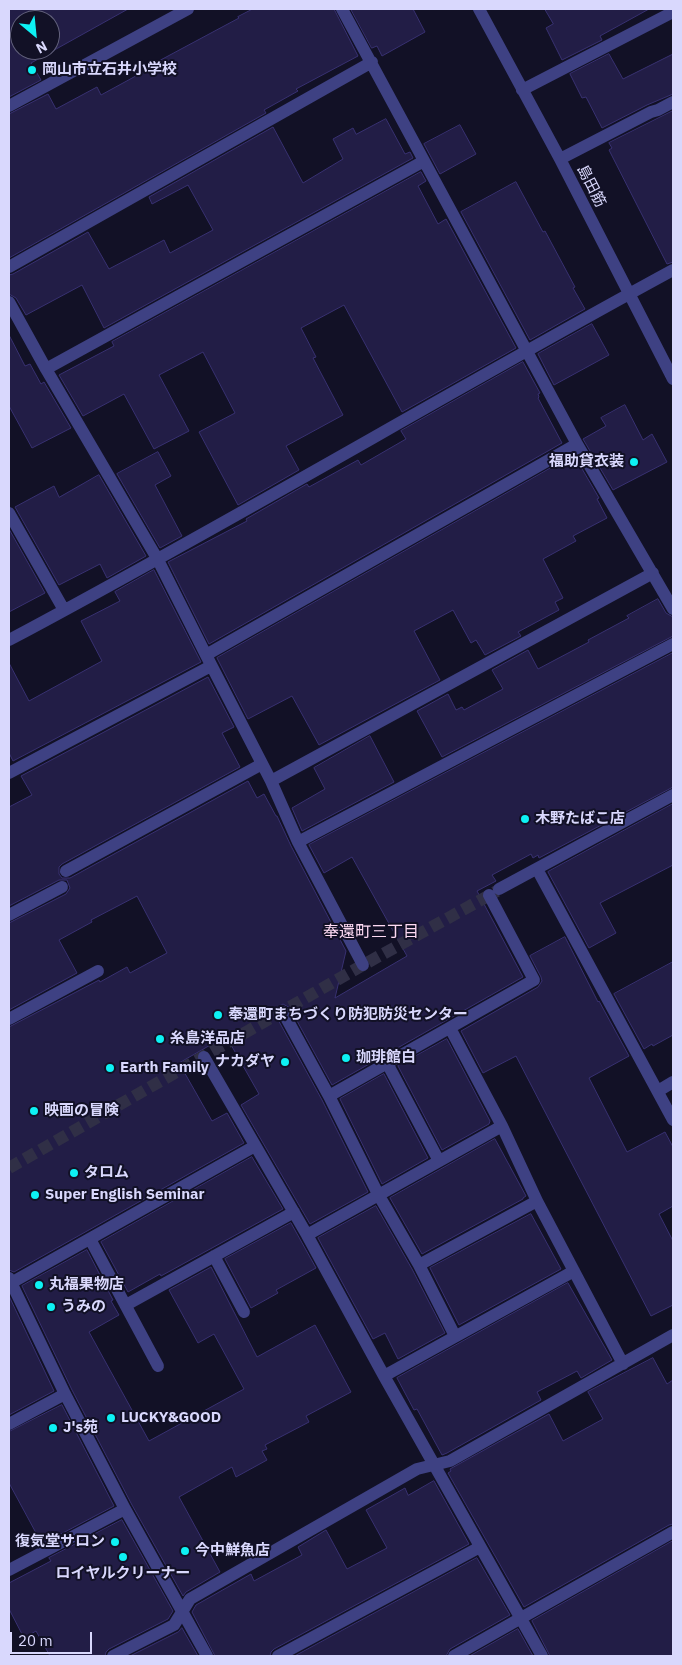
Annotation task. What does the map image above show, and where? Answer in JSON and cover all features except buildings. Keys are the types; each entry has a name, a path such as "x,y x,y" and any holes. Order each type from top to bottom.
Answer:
{"street":[{"path":"9,106 188,9"},
{"path":"342,9 577,444 673,609"},
{"name":"島田筋","path":"480,9 672,373"},
{"path":"522,90 673,12"},
{"path":"9,267 372,62"},
{"path":"560,159 673,102"},
{"path":"46,369 424,161"},
{"path":"9,640 158,560 526,351 673,270"},
{"path":"9,302 158,560 208,661 272,781 298,842 363,965"},
{"path":"9,773 208,661 577,444"},
{"path":"9,513 64,610"},
{"path":"272,781 653,573"},
{"path":"298,842 673,644"},
{"path":"66,871 262,764"},
{"path":"329,1096 534,980 494,892 673,795"},
{"path":"537,869 673,1120"},
{"path":"9,915 62,887"},
{"path":"9,1019 98,971"},
{"path":"283,1012 455,1336"},
{"path":"450,1028 623,1364"},
{"path":"204,1057 307,1234 384,1376 542,1656"},
{"path":"387,1063 439,1160"},
{"path":"658,1091 673,1082"},
{"path":"307,1234 502,1126"},
{"path":"207,1656 125,1509 65,1394 10,1281 90,1239 255,1146"},
{"path":"419,1265 538,1201"},
{"path":"126,1305 294,1212"},
{"path":"90,1239 158,1366"},
{"path":"214,1256 244,1312"},
{"path":"384,1376 574,1271"},
{"path":"113,1656 174,1625 190,1599 417,1469 450,1461 673,1335"},
{"path":"9,1424 65,1394"},
{"path":"9,1570 125,1509"},
{"path":"454,1656 673,1532"},
{"path":"278,1656 480,1547"}],"tunnel":[{"path":"9,1168 363,965 497,891"}],"place":[{"name":"岡山市立石井小学校","path":"32,70"},
{"name":"福助貸衣装","path":"634,462"},
{"name":"木野たばこ店","path":"525,819"},
{"name":"奉還町まちづくり防犯防災センター","path":"218,1015"},
{"name":"糸島洋品店","path":"160,1039"},
{"name":"珈琲館白","path":"346,1058"},
{"name":"ナカダヤ","path":"285,1062"},
{"name":"Earth Family","path":"110,1068"},
{"name":"映画の冒険","path":"34,1111"},
{"name":"タロム","path":"74,1173"},
{"name":"Super English Seminar","path":"35,1195"},
{"name":"丸福果物店","path":"39,1285"},
{"name":"うみの","path":"51,1307"},
{"name":"LUCKY&GOOD","path":"111,1418"},
{"name":"J's苑","path":"53,1428"},
{"name":"復気堂サロン","path":"115,1542"},
{"name":"今中鮮魚店","path":"185,1551"},
{"name":"ロイヤルクリーナー","path":"123,1557"}],"district":[{"name":"奉還町三丁目","path":"371,932"}]}
